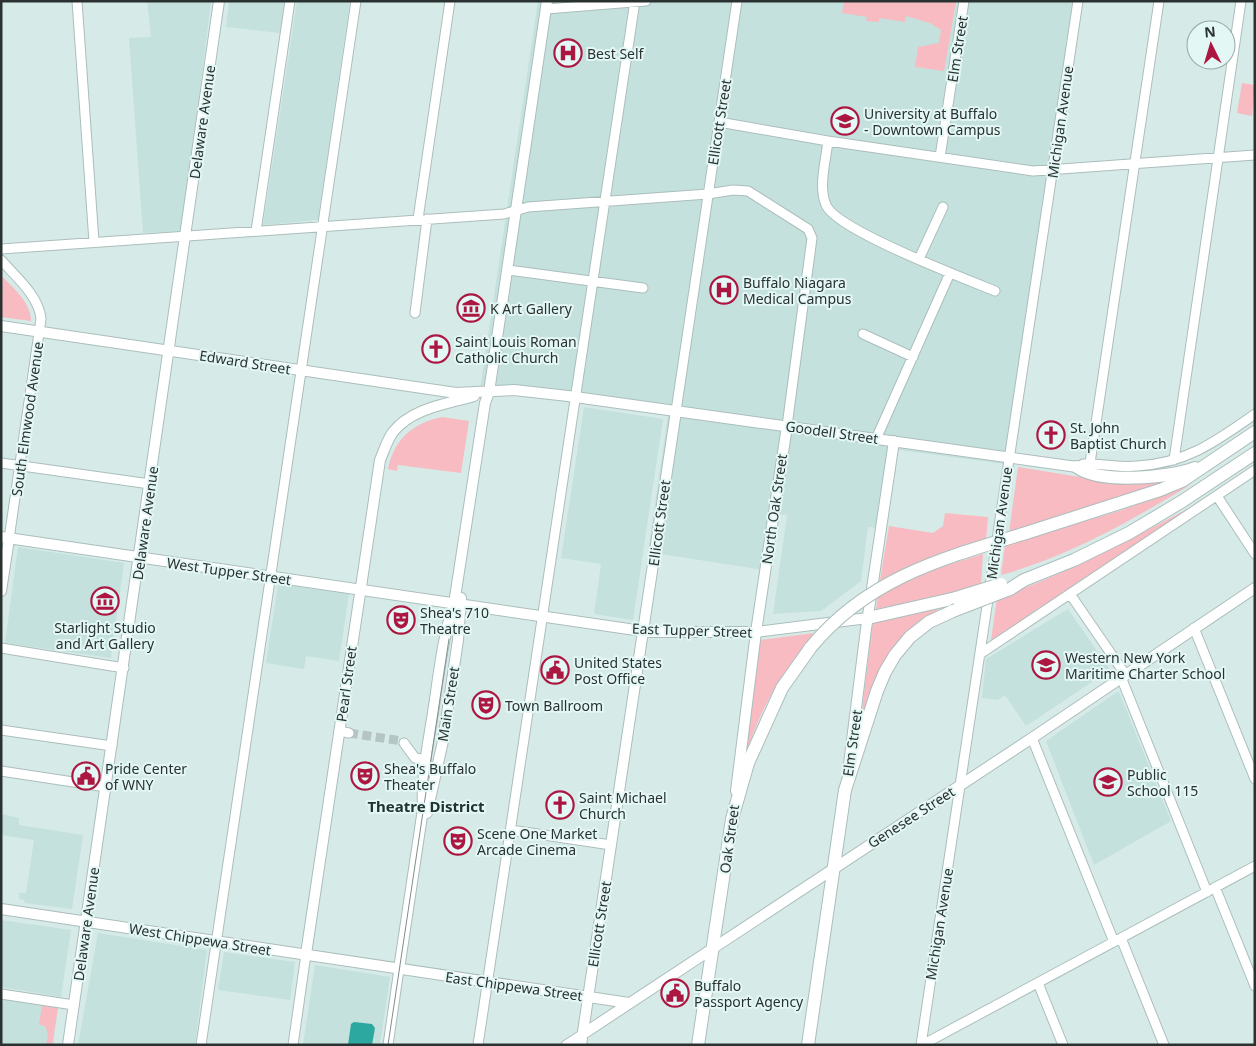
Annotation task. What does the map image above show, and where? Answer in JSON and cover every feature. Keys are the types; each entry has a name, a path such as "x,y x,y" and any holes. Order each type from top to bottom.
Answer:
{"highway":[{"path":"732,819 748,763 758,737 782,688 811,647 844,613 878,588 939,560 1160,490 1196,473 1255,432"},
{"path":"1077,467 1081,470 1106,476 1152,477 1193,469 1230,449"},
{"path":"845,790 884,672 910,637 929,622 1010,589 1024,580 1074,560 1129,533 1181,502 1255,453"},
{"path":"868,618 956,598 1008,581 1024,580"},
{"name":"Elm Street","path":"808,1045 832,869 845,790"},
{"name":"Oak Street","path":"698,1045 732,819"}],"main road":[{"name":"Delaware Avenue","path":"68,1045 219,1"},
{"path":"457,604 484,404 490,392 547,5"},
{"name":"Edward Street","path":"1,326 456,393 490,392"},
{"name":"Goodell Street","path":"490,392 514,390 576,397 1077,467"},
{"name":"Pearl Street","path":"306,954 344,732 359,590 380,460 394,430 422,411 490,392"},
{"name":"Ellicott Street","path":"581,1045 676,411"},
{"name":"North Oak Street","path":"756,632 787,426"},
{"name":"Elm Street","path":"845,790 894,441"},
{"name":"West Tupper Street","path":"5,538 457,604"},
{"name":"South Elmwood Avenue","path":"1,591 5,538"},
{"name":"Genesee Street","path":"582,1034 1032,738 1255,588"},
{"name":"East Tupper Street","path":"457,604 643,631 756,632 868,618"},
{"name":"Main Street","path":"401,969 423,809 422,790 429,740 445,636 457,604"},
{"name":"Main Street","path":"401,969 428,809 443,741 458,640 457,604"},
{"name":"Oak Street","path":"732,819 756,632"},
{"name":"West Chippewa Street","path":"1,909 401,969"},
{"name":"East Chippewa Street","path":"401,969 629,1003"}],"street":[{"path":"78,1 94,242"},
{"path":"256,231 290,1"},
{"path":"201,1045 356,1"},
{"path":"414,313 423,219 450,1"},
{"path":"547,5 646,1"},
{"name":"Ellicott Street","path":"676,411 737,1"},
{"name":"Elm Street","path":"940,157 964,1"},
{"name":"Michigan Avenue","path":"922,1045 1008,457 1078,1"},
{"path":"1090,463 1159,1"},
{"path":"1174,460 1241,1"},
{"path":"478,1045 634,2"},
{"path":"719,122 828,141 1033,171 1255,154"},
{"path":"828,141 823,191 826,207 838,218 858,231 950,273 995,291"},
{"name":"North Oak Street","path":"1,249 504,214 528,207 708,194 734,190 748,191 808,229 812,238 812,254 787,426"},
{"path":"919,259 943,207"},
{"name":"South Elmwood Avenue","path":"1,260 34,298 40,311 40,331 20,465 5,538"},
{"path":"508,270 642,288"},
{"path":"876,438 950,273"},
{"path":"863,334 913,357"},
{"name":"Goodell Street","path":"1077,467 1090,463 1138,466 1174,460 1206,448 1255,414"},
{"path":"1,462 150,484"},
{"path":"980,654 1255,470"},
{"path":"1216,496 1255,554"},
{"path":"1070,594 1123,676 1211,889 1255,986"},
{"path":"1194,628 1255,779"},
{"path":"1,648 124,668"},
{"path":"1,730 112,746"},
{"path":"1032,738 1164,1045"},
{"path":"404,743 416,758 421,759"},
{"path":"1,771 106,787"},
{"path":"511,830 611,845"},
{"path":"922,1045 1255,866"},
{"name":"Pearl Street","path":"293,1045 306,954"},
{"name":"Main Street","path":"388,1045 401,969"},
{"name":"Main Street","path":"393,1045 401,969"},
{"path":"1038,983 1062,1045"},
{"path":"1,994 74,1004"},
{"name":"Genesee Street","path":"566,1045 582,1034"}],"shaded area":[{"path":"147,1 211,1 183,231 143,233 129,38 151,37"},
{"path":"229,1 286,1 280,33 226,27"},
{"path":"297,1 350,1 318,220 263,225"},
{"name":"Buffalo Niagara Medical Campus","path":"538,1 1082,1 1013,465 898,450 886,529 868,527 861,581 821,611 773,614 787,515 778,514 770,571 648,552 668,415 480,390"},
{"path":"844,1 956,1 944,71 915,67 918,47 939,43 941,30 930,23 906,16 905,22 879,18 879,22 866,21 867,17 842,13"},
{"path":"1242,83 1255,85 1252,116 1237,113"},
{"path":"1,275 25,302 31,321 1,317"},
{"path":"584,407 663,419 633,620 594,614 601,564 561,558"},
{"path":"442,417 469,421 461,473 398,465 397,471 388,469 395,449 406,434 422,423"},
{"path":"1018,467 1111,482 1171,479 1156,486 1009,533"},
{"path":"1190,485 1144,512 1075,548 1001,575 1005,545 1119,511"},
{"path":"1193,506 1009,631 991,640 997,598 1072,568"},
{"path":"945,513 988,517 986,540 880,580 889,526 933,533 943,526"},
{"path":"18,547 124,563 111,658 5,643"},
{"path":"983,554 981,584 942,596 876,609 878,596 890,589 929,572"},
{"path":"278,584 349,594 339,661 306,656 304,669 266,663"},
{"path":"943,606 910,630 860,727 874,623"},
{"name":"Western New York Maritime Charter School","path":"1068,609 1110,670 1026,726 1005,695 998,700 982,698 986,659"},
{"path":"814,633 772,694 756,726 743,762 760,640"},
{"name":"Public School 115","path":"1119,692 1171,821 1094,865 1046,741"},
{"path":"1,814 19,818 19,825 83,835 72,909 25,903 24,900 19,899 19,893 26,893 34,840 1,835"},
{"path":"1,920 71,930 61,997 1,987"},
{"path":"98,933 207,950 195,1045 78,1045"},
{"path":"224,952 295,962 290,1000 218,990"},
{"path":"315,965 390,977 380,1045 303,1045"},
{"path":"1,999 58,1007 53,1045 1,1045"},
{"path":"42,1006 58,1008 52,1045 46,1045 48,1034 45,1026 39,1025"}],"water":[{"path":"354,1022 372,1024 375,1028 372,1045 348,1045 351,1024"}],"tunnel":[{"path":"349,733 402,741 404,743"}],"tram line":[{"path":"388,1045 449,639"}],"place":[{"name":"Best Self","path":"568,53"},
{"name":"University at Buffalo - Downtown Campus","path":"845,121"},
{"name":"Buffalo Niagara Medical Campus","path":"724,290"},
{"name":"K Art Gallery","path":"471,308"},
{"name":"Saint Louis Roman Catholic Church","path":"436,349"},
{"name":"St. John Baptist Church","path":"1051,435"},
{"name":"Starlight Studio and Art Gallery","path":"105,601"},
{"name":"Shea's 710 Theatre","path":"401,620"},
{"name":"Western New York Maritime Charter School","path":"1046,665"},
{"name":"United States Post Office","path":"555,670"},
{"name":"Town Ballroom","path":"486,705"},
{"name":"Pride Center of WNY","path":"86,776"},
{"name":"Shea's Buffalo Theater","path":"365,776"},
{"name":"Public School 115","path":"1108,782"},
{"name":"Saint Michael Church","path":"560,805"},
{"name":"Scene One Market Arcade Cinema","path":"458,841"},
{"name":"Buffalo Passport Agency","path":"675,993"}],"district":[{"name":"Theatre District","path":"426,806"}]}
